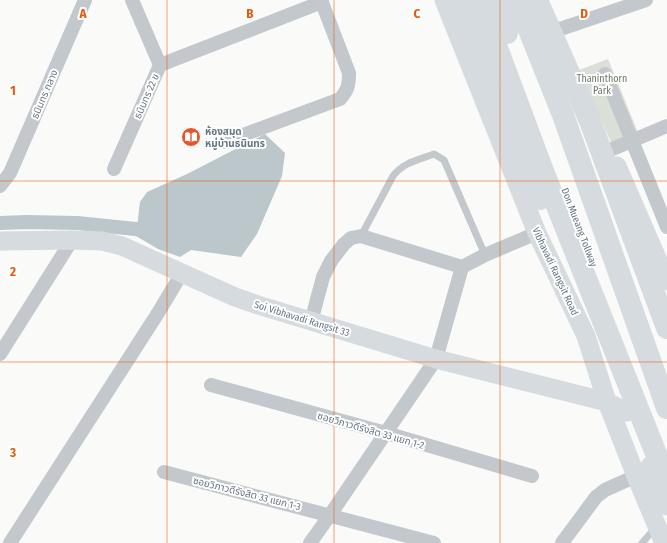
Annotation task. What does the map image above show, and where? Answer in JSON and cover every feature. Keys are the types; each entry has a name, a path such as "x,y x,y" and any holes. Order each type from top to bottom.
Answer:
{"highway":[{"path":"460,0 474,44 512,138 555,232 598,313 633,366"},
{"path":"479,0 543,171 667,481"},
{"name":"Don Mueang Tollway","path":"496,0 538,119 667,452"},
{"name":"Don Mueang Tollway","path":"517,0 561,110 667,408"},
{"path":"536,0 590,121 667,328"}],"main road":[{"name":"Vibhavadi Rangsit Road","path":"444,0 537,233 586,336 607,402 636,476 648,537 664,543"},
{"path":"548,0 610,150 667,280"},
{"name":"Soi Vibhavadi Rangsit 33","path":"0,240 102,241 122,246 235,297 311,322 436,358 607,402 627,412"},
{"path":"586,336 627,412 667,506"}],"street":[{"name":"ธนินทร กลาง","path":"0,186 10,173 85,0"},
{"name":"ธนินทร 22 ข","path":"114,169 160,65 132,0"},
{"path":"560,29 646,0"},
{"path":"160,65 322,1 349,73 350,86 346,92 340,99 224,142"},
{"path":"605,74 667,225"},
{"path":"610,150 667,126"},
{"path":"311,322 323,277 331,261 344,244 351,238 361,236 462,267 485,255 537,233"},
{"path":"0,354 72,240"},
{"path":"310,543 436,358 462,267"},
{"path":"10,543 158,313 182,273"},
{"name":"ซอยวิภาวดีรังสิต 33 แยก 1-2","path":"210,385 386,433 532,476"},
{"name":"ซอยวิภาวดีรังสิต 33 แยก 1-3","path":"164,472 434,543"},
{"path":"562,543 596,497 605,490 636,476"}],"lane":[{"path":"361,236 398,170 405,164 434,154 444,160 485,255"}],"green space":[{"name":"Thaninthorn Park","path":"608,59 639,135 613,147 579,70"}],"shaded area":[{"path":"265,134 285,153 282,176 257,234 241,257 191,250 180,257 158,249 136,236 140,202 147,192 187,174"}],"waterway":[{"path":"0,223 77,223 155,231"}],"place":[{"name":"ห้องสมุด หมู่บ้านธนินทร","path":"191,137"}]}
